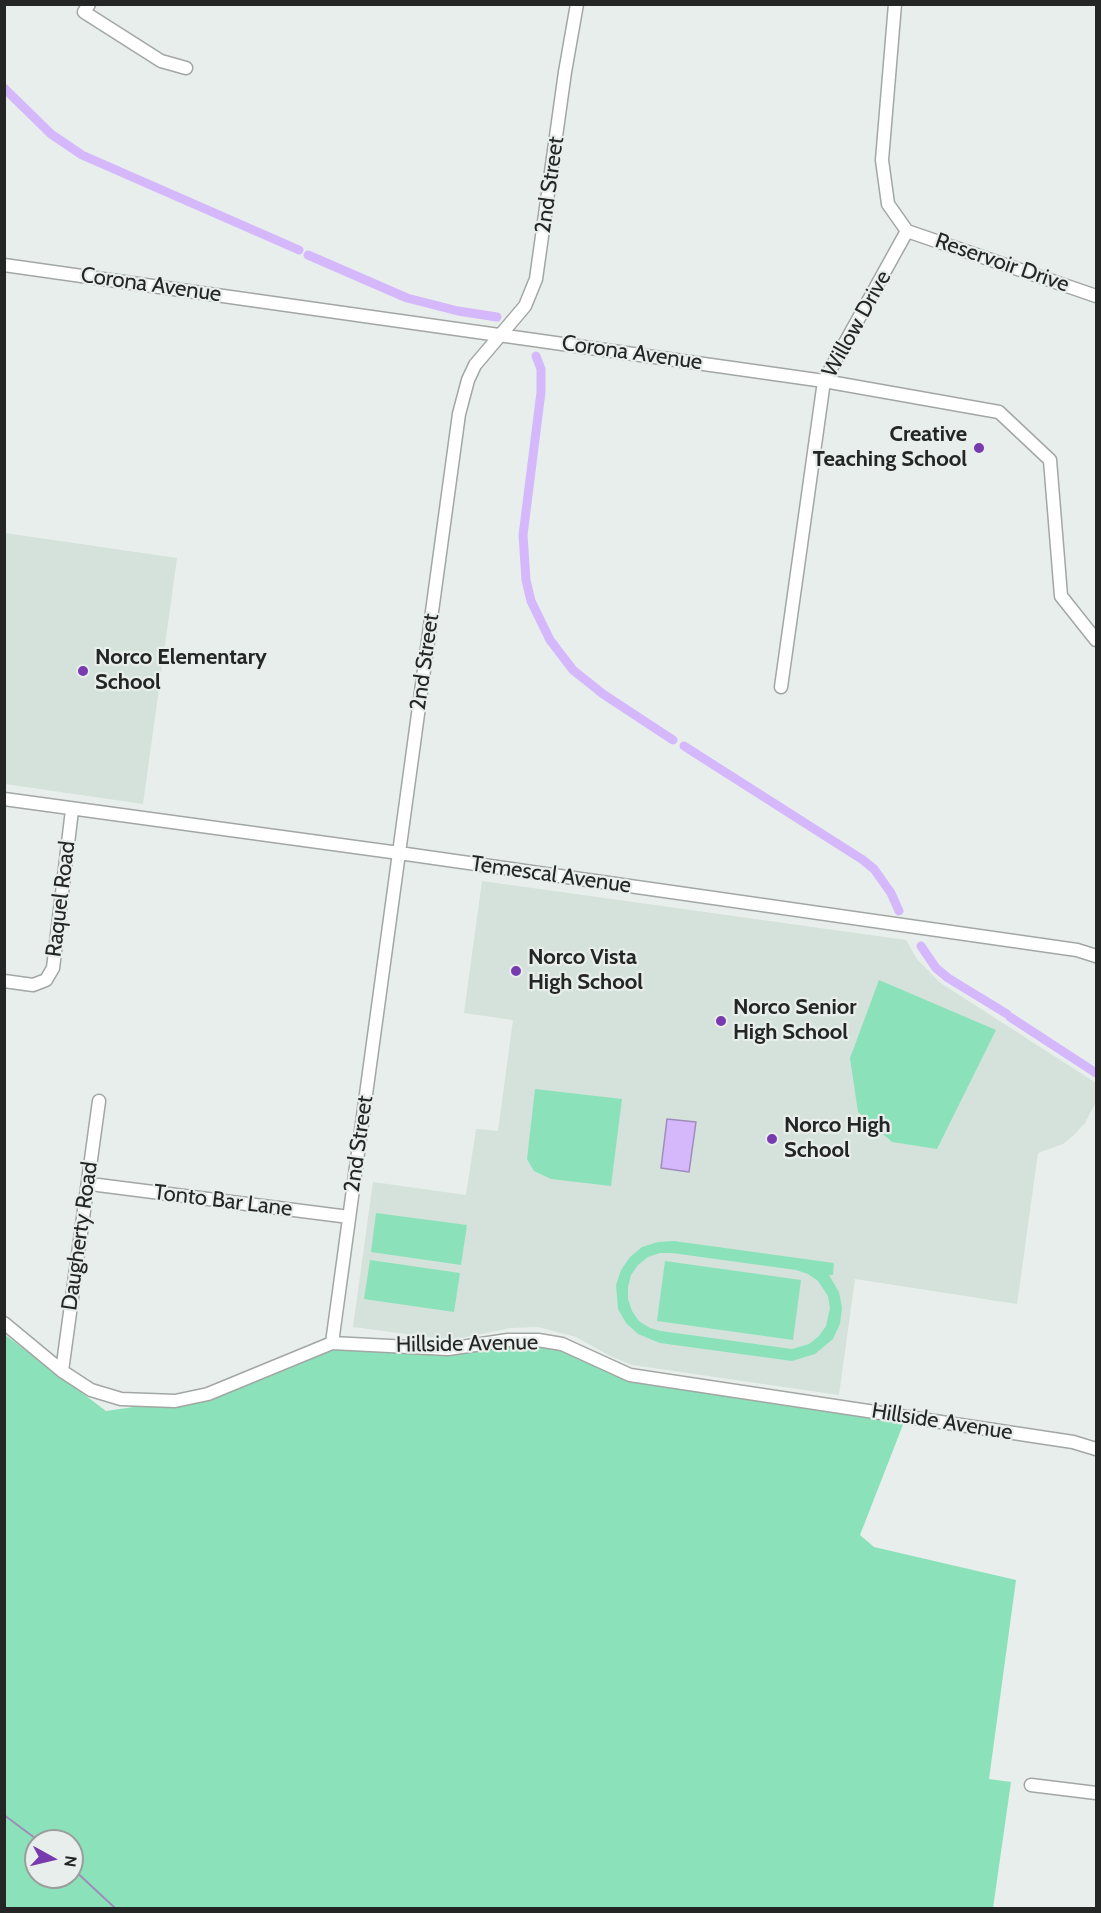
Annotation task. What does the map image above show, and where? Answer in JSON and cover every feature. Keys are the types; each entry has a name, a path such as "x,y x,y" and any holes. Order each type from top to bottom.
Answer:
{"street":[{"path":"89,4 84,12 161,60 186,68"},
{"name":"2nd Street","path":"332,1343 459,414 468,380 476,365 525,306 536,279 577,4"},
{"path":"895,4 882,160 888,204 907,231"},
{"name":"Reservoir Drive","path":"907,231 1096,296"},
{"name":"Willow Drive","path":"781,687 824,381 907,231"},
{"name":"Corona Avenue","path":"4,265 824,381 999,412 1050,460 1061,596 1096,640"},
{"name":"Temescal Avenue","path":"4,799 1077,950 1096,956"},
{"name":"Raquel Road","path":"4,981 33,985 46,981 53,968 72,810"},
{"name":"Daugherty Road","path":"62,1371 99,1101"},
{"name":"Tonto Bar Lane","path":"98,1185 349,1217"},
{"name":"Hillside Avenue","path":"4,1323 62,1371 91,1390 121,1399 175,1401 208,1394 332,1343 448,1349 508,1340 538,1340 562,1344 630,1375 1073,1442 1096,1449"},
{"path":"1031,1785 1096,1793"}],"shaded area":[{"name":"Norco Elementary School","path":"5,533 177,558 143,804 5,784"},
{"name":"Norco High School","path":"482,881 906,940 917,959 939,982 1096,1083 1096,1102 1085,1123 1063,1144 1038,1153 1017,1304 855,1279 839,1395 632,1365 576,1337 538,1327 511,1328 451,1340 353,1327 373,1182 466,1195 476,1129 498,1131 513,1020 464,1013"},
{"path":"667,1119 696,1122 689,1172 661,1168"}],"green space":[{"path":"879,980 996,1030 937,1149 892,1142 858,1112 850,1058"},
{"path":"535,1089 622,1099 611,1186 551,1179 534,1171 527,1159"},
{"path":"376,1213 467,1225 461,1265 371,1252"},
{"path":"674,1241 834,1263 833,1275 829,1275 839,1292 842,1308 840,1324 833,1339 815,1354 792,1361 660,1343 638,1334 626,1323 618,1309 616,1285 621,1270 630,1257 642,1247 658,1242","holes":["660,1253 796,1270 808,1274 818,1281 828,1296 830,1308 826,1326 809,1344 792,1349 650,1328 639,1321 632,1311 628,1299 631,1275 648,1257"]},
{"path":"370,1260 460,1273 454,1312 364,1299"},
{"path":"665,1261 801,1280 793,1340 657,1321"},
{"path":"4,1334 106,1411 175,1401 332,1343 448,1349 538,1340 630,1375 906,1417 860,1535 874,1547 1016,1580 989,1779 1011,1782 993,1908 5,1908"}],"waterway":[{"path":"4,88 51,134 82,155 299,250"},
{"path":"308,255 407,298 458,311 497,317"},
{"path":"536,356 541,369 541,392 523,535 526,580 531,601 550,640 573,670 603,694 673,740"},
{"path":"684,746 863,860 874,869 891,893 899,911"},
{"path":"921,946 936,968 948,978 1007,1014"},
{"path":"1010,1017 1096,1073"},
{"path":"4,1815 24,1830"},
{"path":"84,1879 115,1908"}],"place":[{"name":"Creative Teaching School","path":"979,448"},
{"name":"Norco Elementary School","path":"83,671"},
{"name":"Norco Vista High School","path":"516,971"},
{"name":"Norco Senior High School","path":"721,1021"},
{"name":"Norco High School","path":"772,1139"}]}
